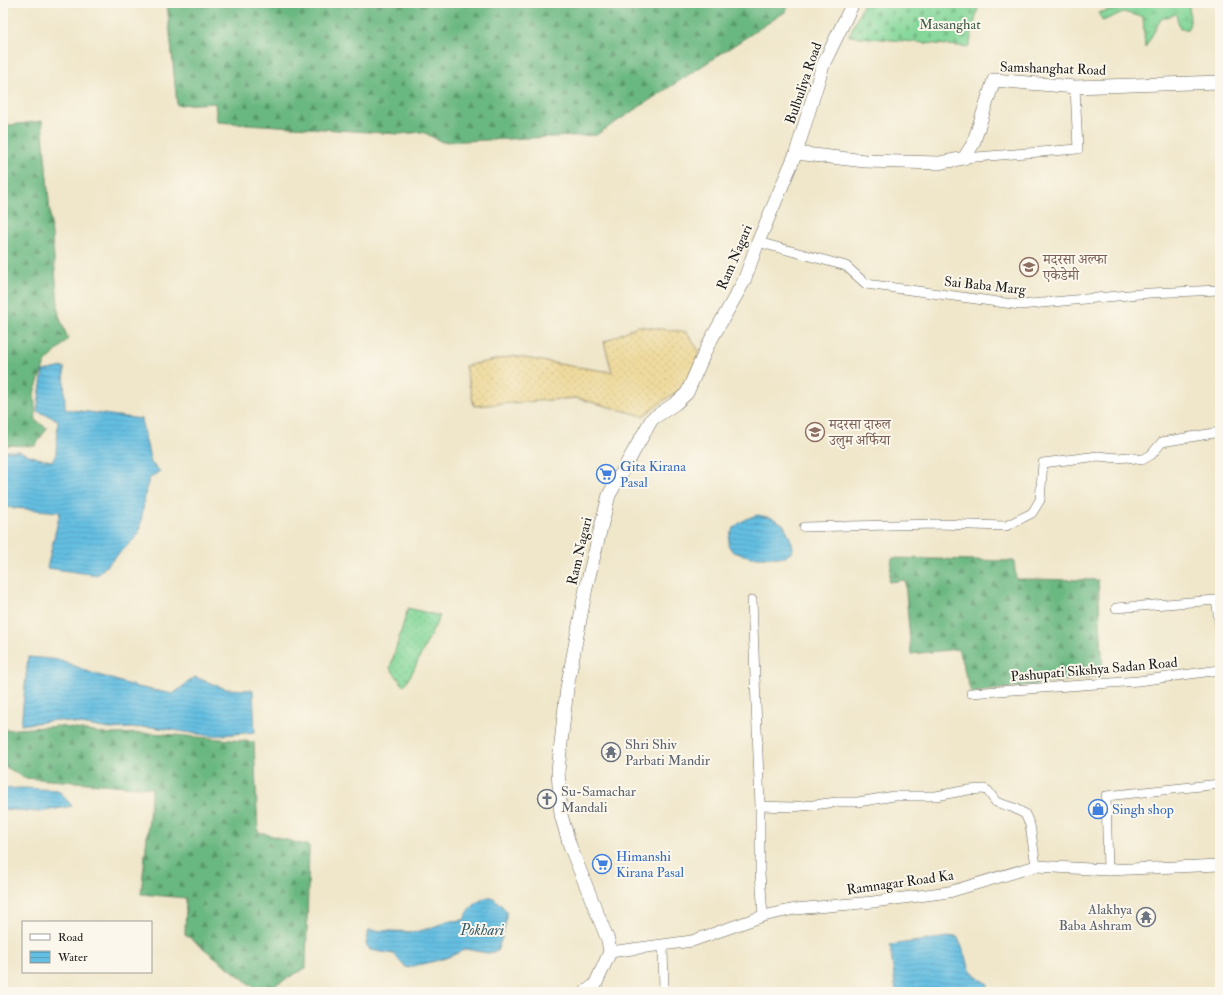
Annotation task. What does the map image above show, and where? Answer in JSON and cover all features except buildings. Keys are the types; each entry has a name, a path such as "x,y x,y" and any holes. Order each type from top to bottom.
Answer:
{"main road":[{"name":"Bulbuliya Road","path":"796,153 823,65 853,3"},
{"name":"Samshanghat Road","path":"964,158 973,144 994,80 1075,87 1220,82"},
{"path":"796,153 865,161 939,163 964,158"},
{"name":"Ram Nagari","path":"610,952 608,940 570,846 561,815 558,771 567,688 586,588 609,495 652,419 676,403 687,393 708,345 744,281 758,242 796,153"},
{"path":"586,992 595,985 610,952"}],"street":[{"path":"964,158 1078,149 1075,87"},
{"name":"Sai Baba Marg","path":"758,242 846,266 866,284 1020,305 1150,293 1220,290"},
{"path":"804,527 936,524 1006,526 1032,513 1040,500 1043,463 1098,456 1118,458 1128,457 1142,460 1151,455 1162,442 1220,432"},
{"path":"752,600 760,806 760,873 763,916"},
{"path":"1116,608 1216,600 1220,627"},
{"name":"Pashupati Sikshya Sadan Road","path":"971,693 1138,681 1220,670"},
{"path":"1108,870 1106,796 1220,784"},
{"path":"760,806 792,807 836,802 858,802 894,796 936,796 968,790 984,790 988,791 996,802 1014,808 1025,814 1030,826 1036,866"},
{"name":"Ramnagar Road Ka","path":"610,952 692,941 763,916 795,909 873,902 949,892 1036,866 1108,870 1220,865"},
{"path":"663,946 664,992"}],"green space":[{"path":"167,3 790,3 785,12 596,135 442,142 423,132 399,134 217,122 215,103 177,105"},
{"name":"Masanghat","path":"864,3 979,3 969,47 849,36"},
{"path":"1139,3 1189,3 1190,22 1188,29 1180,29 1176,14 1161,19 1145,48 1143,17 1123,12 1103,21 1098,13"},
{"path":"42,121 59,316 68,339 45,363 34,393 36,421 47,428 35,446 3,445 3,126"},
{"path":"892,558 1014,561 1016,579 1098,580 1103,675 971,693 958,649 911,654 905,580 889,582"},
{"path":"408,608 440,616 404,686 390,668"},
{"path":"58,726 107,734 152,733 254,742 258,832 309,846 306,968 260,992 185,934 186,898 141,894 152,788 24,778 3,765 4,730"}],"sand":[{"path":"637,326 686,332 700,352 680,400 674,393 643,416 576,398 474,406 465,366 514,356 612,372 604,342"}],"water":[{"path":"64,367 65,409 141,419 151,463 160,471 149,479 139,534 97,575 47,568 60,512 3,507 3,451 18,451 37,458 52,461 56,454 58,420 37,411 43,371"},
{"path":"758,515 772,518 783,524 792,543 792,552 785,557 751,557 733,552 728,545 729,537 733,529 743,521"},
{"path":"28,657 61,660 89,672 137,687 173,694 195,677 226,689 253,690 255,732 212,736 153,727 110,729 56,720 21,725"},
{"path":"23,788 58,790 72,806 40,812 3,809 3,789"},
{"name":"Pokhari","path":"484,898 494,898 506,910 505,926 497,951 488,953 465,949 447,958 415,965 409,968 404,966 394,954 370,950 366,944 369,930 415,932 434,927 447,921 464,920 472,907"},
{"path":"957,936 966,956 969,968 979,979 988,984 987,992 896,992 890,945"}],"place":[{"name":"मदरसा अल्फा एकेडेमी","path":"1029,267"},
{"name":"मदरसा दारुल उलुम अर्फिया","path":"815,432"},
{"name":"Gita Kirana Pasal","path":"606,474"},
{"name":"Shri Shiv Parbati Mandir","path":"611,752"},
{"name":"Su-Samachar Mandali","path":"547,799"},
{"name":"Singh shop","path":"1098,809"},
{"name":"Himanshi Kirana Pasal","path":"602,864"},
{"name":"Alakhya Baba Ashram","path":"1146,917"}]}
